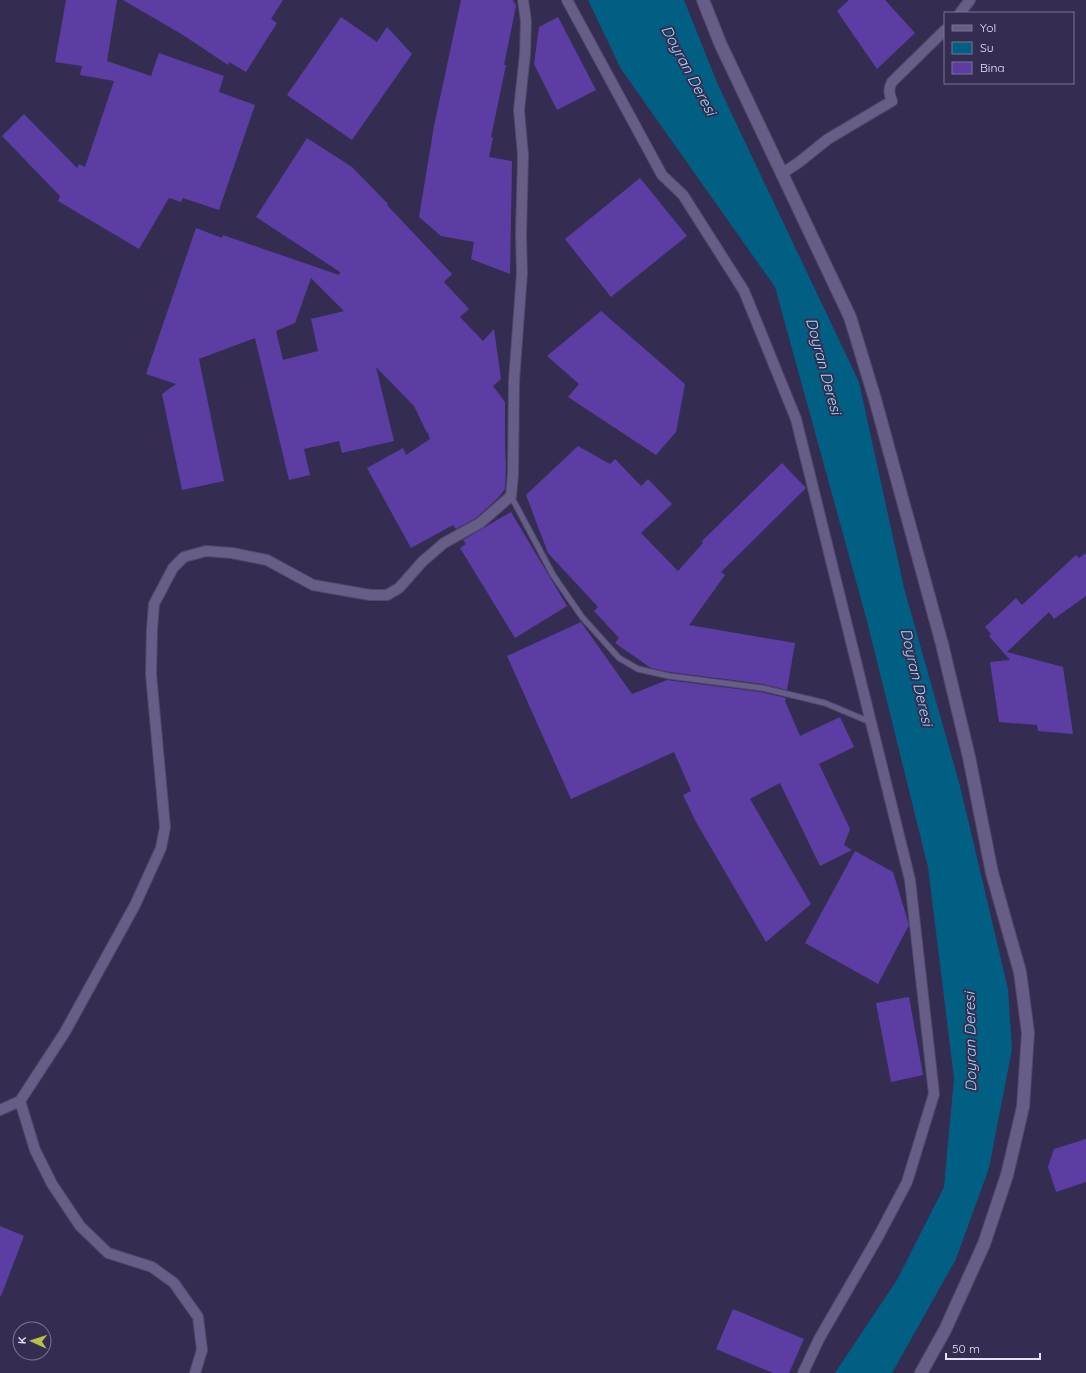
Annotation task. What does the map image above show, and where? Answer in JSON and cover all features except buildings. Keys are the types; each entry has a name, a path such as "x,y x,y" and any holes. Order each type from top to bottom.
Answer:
{"street":[{"path":"0,1110 20,1101 64,1032 135,905 161,848 165,827 151,674 152,630 154,604 173,568 184,556 206,551 232,553 267,560 313,585 370,595 387,595 399,588 423,561 444,543 480,523 511,496 513,475 514,382 522,273 521,235 523,155 519,110 525,54 526,21 523,0"},
{"path":"567,0 662,176 683,196 744,291 796,419 910,880 934,1094 907,1182 878,1237 819,1340 803,1373"},
{"path":"703,0 720,43 850,317 876,399 942,644 969,757 992,873 1020,972 1028,1033 1023,1107 1007,1175 984,1244 945,1330 921,1373"},
{"path":"961,12 970,0"},
{"path":"781,174 798,163 828,138 892,101 889,90 892,82 944,31"},
{"path":"20,1101 36,1150 52,1184 80,1226 108,1253 152,1267 174,1283 198,1317 202,1350 195,1373"}],"lane":[{"path":"511,496 553,575 582,617 619,658 638,669 669,676 762,688 825,703 871,723"}],"water":[{"name":"Doyran Deresi","path":"588,0 684,0 718,85 859,382 904,588 960,786 1008,989 1012,1049 989,1168 956,1259 892,1373 835,1373 897,1280 944,1187 954,1078 928,867 867,621 775,287 621,69"}]}
